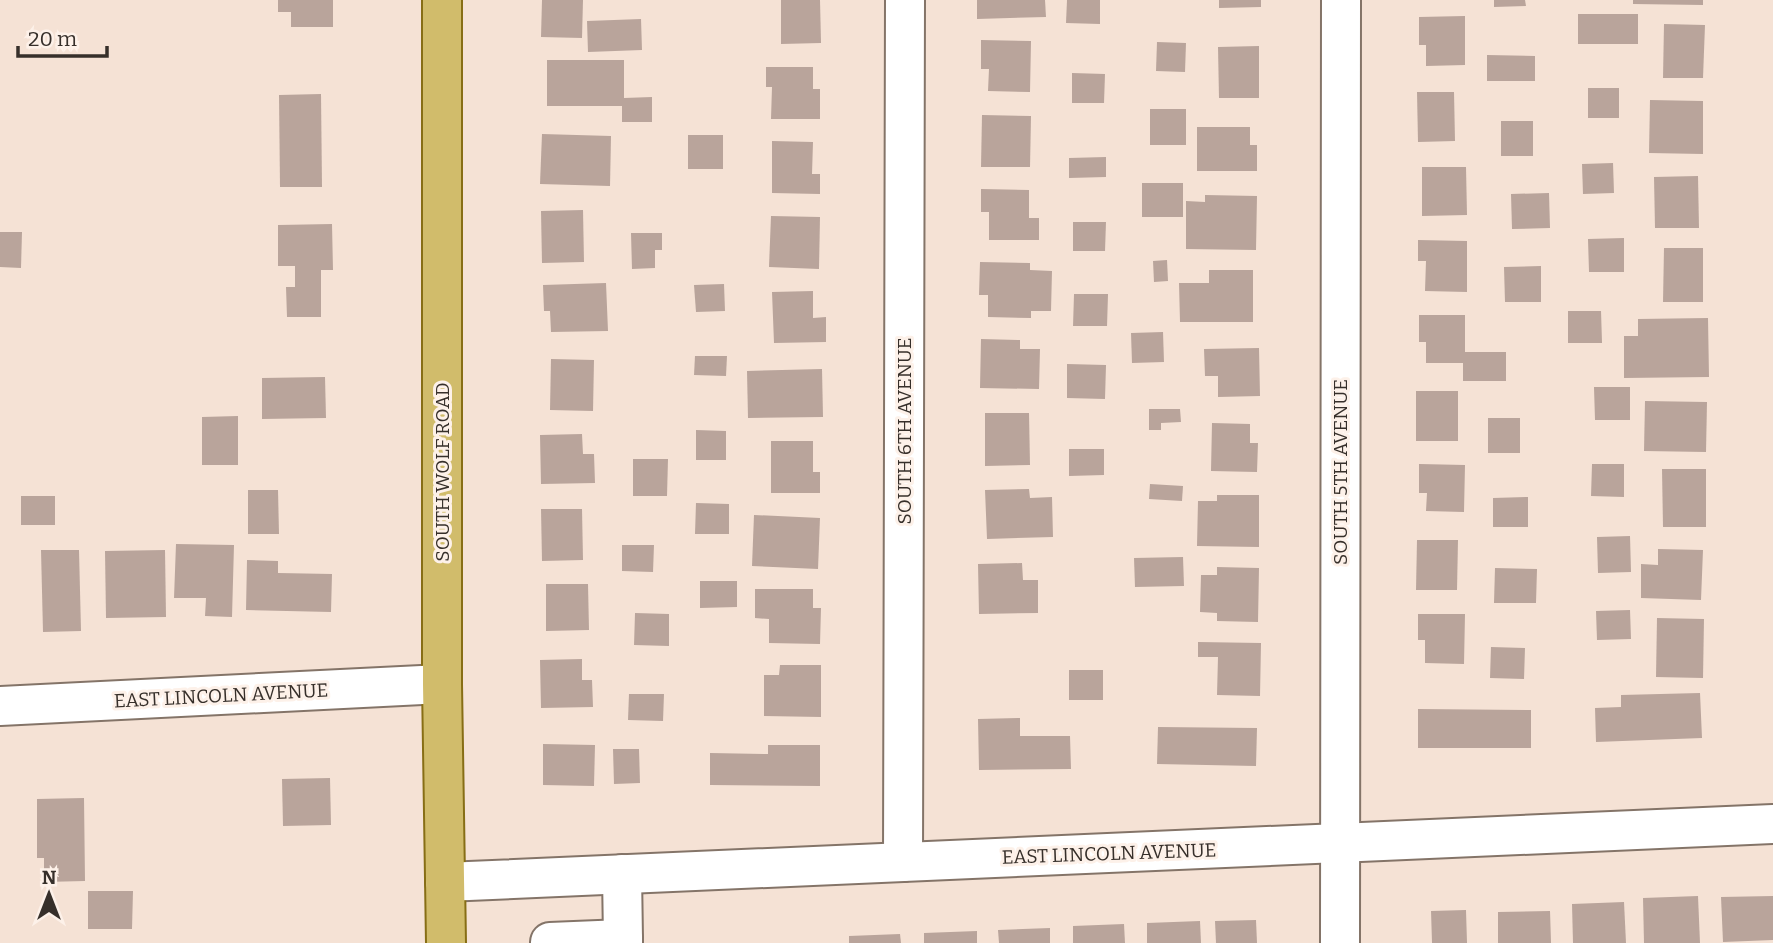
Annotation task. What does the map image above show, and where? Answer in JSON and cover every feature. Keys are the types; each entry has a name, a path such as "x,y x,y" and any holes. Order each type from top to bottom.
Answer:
{"main road":[{"name":"SOUTH WOLF ROAD","path":"442,0 442,684 446,943"}],"street":[{"name":"SOUTH 6TH AVENUE","path":"903,862 905,0"},
{"name":"SOUTH 5TH AVENUE","path":"1339,943 1341,0"},
{"name":"EAST LINCOLN AVENUE","path":"0,706 442,684"},
{"name":"EAST LINCOLN AVENUE","path":"445,882 1773,824"},
{"path":"550,943 623,941 622,874"}],"building":[{"path":"278,0 333,0 333,27 291,27 291,12 278,12"},
{"path":"542,0 583,0 582,38 541,37"},
{"path":"781,0 820,0 821,43 781,44"},
{"path":"977,0 1045,0 1046,17 977,19"},
{"path":"1067,0 1100,0 1100,24 1066,23"},
{"path":"1219,0 1261,0 1261,7 1219,8"},
{"path":"1494,0 1525,0 1526,6 1494,7"},
{"path":"1633,0 1703,0 1703,5 1633,4"},
{"path":"1578,14 1638,14 1638,44 1578,44"},
{"path":"1465,16 1465,65 1426,66 1426,45 1419,45 1419,17"},
{"path":"641,19 642,50 588,52 587,21"},
{"path":"1664,24 1705,25 1703,78 1663,78"},
{"path":"981,40 1031,41 1030,92 988,91 989,69 981,69"},
{"path":"1157,42 1186,43 1185,72 1156,71"},
{"path":"1259,46 1259,98 1219,98 1218,47"},
{"path":"1487,55 1535,56 1535,81 1487,81"},
{"path":"547,60 624,60 624,98 652,97 652,122 622,122 622,106 547,106"},
{"path":"766,67 813,67 813,89 820,89 820,119 771,119 772,87 766,87"},
{"path":"1072,73 1105,74 1104,103 1072,103"},
{"path":"1588,88 1619,88 1619,118 1588,118"},
{"path":"1417,92 1454,92 1455,141 1418,142"},
{"path":"321,94 322,187 280,187 279,95"},
{"path":"1650,100 1703,101 1703,154 1649,153"},
{"path":"1150,109 1186,109 1186,145 1150,145"},
{"path":"982,115 1031,116 1030,167 981,167"},
{"path":"1501,121 1533,121 1533,156 1501,156"},
{"path":"1197,127 1250,127 1250,145 1257,145 1257,171 1197,171"},
{"path":"542,134 611,136 610,186 540,184"},
{"path":"688,135 723,135 723,169 688,169"},
{"path":"772,141 813,142 812,174 820,174 820,194 772,193"},
{"path":"1106,157 1106,177 1069,178 1069,158"},
{"path":"1613,163 1614,193 1583,194 1582,164"},
{"path":"1422,167 1466,167 1467,215 1422,216"},
{"path":"1698,176 1699,228 1655,228 1654,177"},
{"path":"1142,183 1183,183 1183,217 1142,217"},
{"path":"981,189 1029,190 1029,218 1039,218 1039,240 989,240 989,212 981,212"},
{"path":"1549,193 1550,228 1512,229 1511,194"},
{"path":"1205,195 1257,196 1256,250 1186,249 1186,201 1205,202"},
{"path":"583,210 584,262 542,263 541,211"},
{"path":"771,216 820,217 819,269 769,267"},
{"path":"1073,222 1106,222 1105,251 1073,251"},
{"path":"332,224 333,270 321,270 321,317 287,317 286,287 295,287 295,266 278,266 278,225"},
{"path":"0,232 22,232 21,268 0,267"},
{"path":"631,233 662,233 662,250 655,250 655,268 632,269"},
{"path":"1624,238 1624,272 1589,272 1588,239"},
{"path":"1418,240 1467,241 1467,292 1425,291 1426,261 1418,261"},
{"path":"1664,248 1703,248 1703,302 1663,302"},
{"path":"1167,260 1168,281 1154,282 1153,261"},
{"path":"980,262 1030,263 1030,270 1052,271 1051,311 1031,311 1031,318 988,317 988,295 979,295"},
{"path":"1541,266 1541,302 1505,302 1504,267"},
{"path":"1209,270 1253,270 1253,322 1180,322 1179,283 1209,283"},
{"path":"606,283 608,331 551,332 550,311 544,311 543,285"},
{"path":"724,284 725,311 696,312 694,285"},
{"path":"813,291 813,318 826,317 826,342 774,343 772,292"},
{"path":"1074,294 1108,294 1107,326 1073,326"},
{"path":"1568,311 1601,311 1602,343 1568,343"},
{"path":"1419,315 1465,315 1465,352 1506,352 1506,381 1463,381 1463,363 1426,363 1426,342 1419,342"},
{"path":"1708,318 1709,377 1624,378 1624,336 1638,336 1638,319"},
{"path":"1163,332 1164,362 1132,363 1131,333"},
{"path":"981,339 1020,340 1020,349 1040,349 1039,389 980,388"},
{"path":"1259,348 1260,396 1218,397 1218,376 1205,376 1204,349"},
{"path":"695,356 727,356 726,376 694,375"},
{"path":"551,359 594,360 593,411 550,410"},
{"path":"1067,364 1106,365 1105,399 1067,398"},
{"path":"822,369 823,417 748,418 747,371"},
{"path":"325,377 326,418 262,419 262,378"},
{"path":"1594,387 1630,387 1630,420 1595,420"},
{"path":"1416,391 1458,391 1458,441 1416,441"},
{"path":"1645,401 1707,402 1706,452 1644,451"},
{"path":"1149,409 1180,409 1181,422 1161,423 1161,430 1149,430"},
{"path":"985,413 1029,413 1030,465 985,466"},
{"path":"238,416 238,465 202,465 202,417"},
{"path":"1488,418 1520,418 1520,453 1488,453"},
{"path":"1212,423 1250,424 1250,443 1258,443 1257,472 1211,471"},
{"path":"696,430 726,431 726,460 696,460"},
{"path":"582,434 583,454 594,454 595,483 541,484 540,435"},
{"path":"771,441 813,441 813,472 820,472 820,493 771,493"},
{"path":"1069,449 1104,449 1104,475 1069,476"},
{"path":"633,459 668,459 667,496 633,496"},
{"path":"1419,464 1465,465 1464,512 1426,511 1427,493 1419,493"},
{"path":"1592,464 1624,464 1624,497 1591,496"},
{"path":"1662,469 1706,469 1706,527 1663,527"},
{"path":"1150,484 1183,486 1182,501 1149,499"},
{"path":"1029,489 1030,498 1052,497 1053,537 987,539 985,490"},
{"path":"248,490 278,490 279,534 248,534"},
{"path":"1217,495 1259,495 1259,547 1197,546 1198,501 1217,501"},
{"path":"21,496 55,496 55,525 21,525"},
{"path":"1528,497 1528,527 1493,527 1493,498"},
{"path":"696,503 729,504 729,534 695,534"},
{"path":"541,509 582,509 583,560 542,561"},
{"path":"754,515 820,518 818,569 752,566"},
{"path":"1630,536 1631,572 1598,573 1597,537"},
{"path":"1417,540 1458,540 1457,590 1416,590"},
{"path":"176,544 234,545 232,617 205,616 206,598 174,598"},
{"path":"622,545 654,545 653,572 622,571"},
{"path":"1658,549 1703,550 1701,600 1641,598 1641,564 1658,565"},
{"path":"41,550 79,550 81,631 43,632"},
{"path":"165,550 166,617 106,618 105,551"},
{"path":"1183,557 1184,586 1135,587 1134,558"},
{"path":"247,560 278,561 278,573 332,574 331,612 246,610"},
{"path":"1022,563 1023,580 1038,580 1038,613 979,614 978,564"},
{"path":"1217,567 1259,568 1258,622 1217,621 1217,613 1200,612 1201,575 1217,575"},
{"path":"1495,568 1537,569 1536,603 1494,603"},
{"path":"700,581 737,581 737,607 700,608"},
{"path":"546,584 588,584 589,630 546,631"},
{"path":"755,589 813,589 813,608 821,608 820,644 769,643 769,619 755,618"},
{"path":"1630,610 1631,639 1597,640 1596,611"},
{"path":"635,613 669,614 669,646 634,645"},
{"path":"1418,614 1465,614 1464,664 1425,663 1425,640 1418,640"},
{"path":"1657,618 1704,619 1703,678 1656,677"},
{"path":"1198,642 1261,643 1260,696 1217,695 1218,657 1198,657"},
{"path":"1491,647 1525,648 1524,679 1490,678"},
{"path":"582,659 582,680 592,680 593,707 541,708 540,660"},
{"path":"780,665 821,665 821,717 764,716 764,675 779,675"},
{"path":"1069,670 1103,670 1103,700 1069,700"},
{"path":"1700,693 1702,738 1596,742 1595,708 1621,707 1621,695"},
{"path":"629,694 664,694 663,721 628,720"},
{"path":"1418,709 1531,710 1531,748 1418,748"},
{"path":"1020,718 1020,736 1070,736 1071,769 979,770 978,719"},
{"path":"1158,727 1257,728 1256,766 1157,764"},
{"path":"543,744 595,745 594,786 543,785"},
{"path":"768,745 820,745 820,786 710,785 710,753 768,754"},
{"path":"613,749 639,749 640,783 614,784"},
{"path":"330,778 331,825 283,826 282,779"},
{"path":"84,798 85,881 44,882 44,858 37,858 37,799"},
{"path":"88,891 133,891 132,929 88,929"},
{"path":"1698,896 1700,943 1644,943 1643,898"},
{"path":"1773,896 1773,940 1723,942 1721,897"},
{"path":"1624,902 1626,943 1573,943 1572,904"},
{"path":"1466,910 1467,943 1432,943 1431,911"},
{"path":"1550,911 1551,943 1498,943 1498,912"},
{"path":"1256,920 1257,943 1216,943 1215,921"},
{"path":"1200,921 1201,943 1147,943 1147,923"},
{"path":"1124,924 1125,943 1073,943 1073,926"},
{"path":"1050,928 1050,943 999,943 998,930"},
{"path":"977,931 977,943 924,943 924,933"},
{"path":"900,934 901,943 849,943 849,936"}]}
